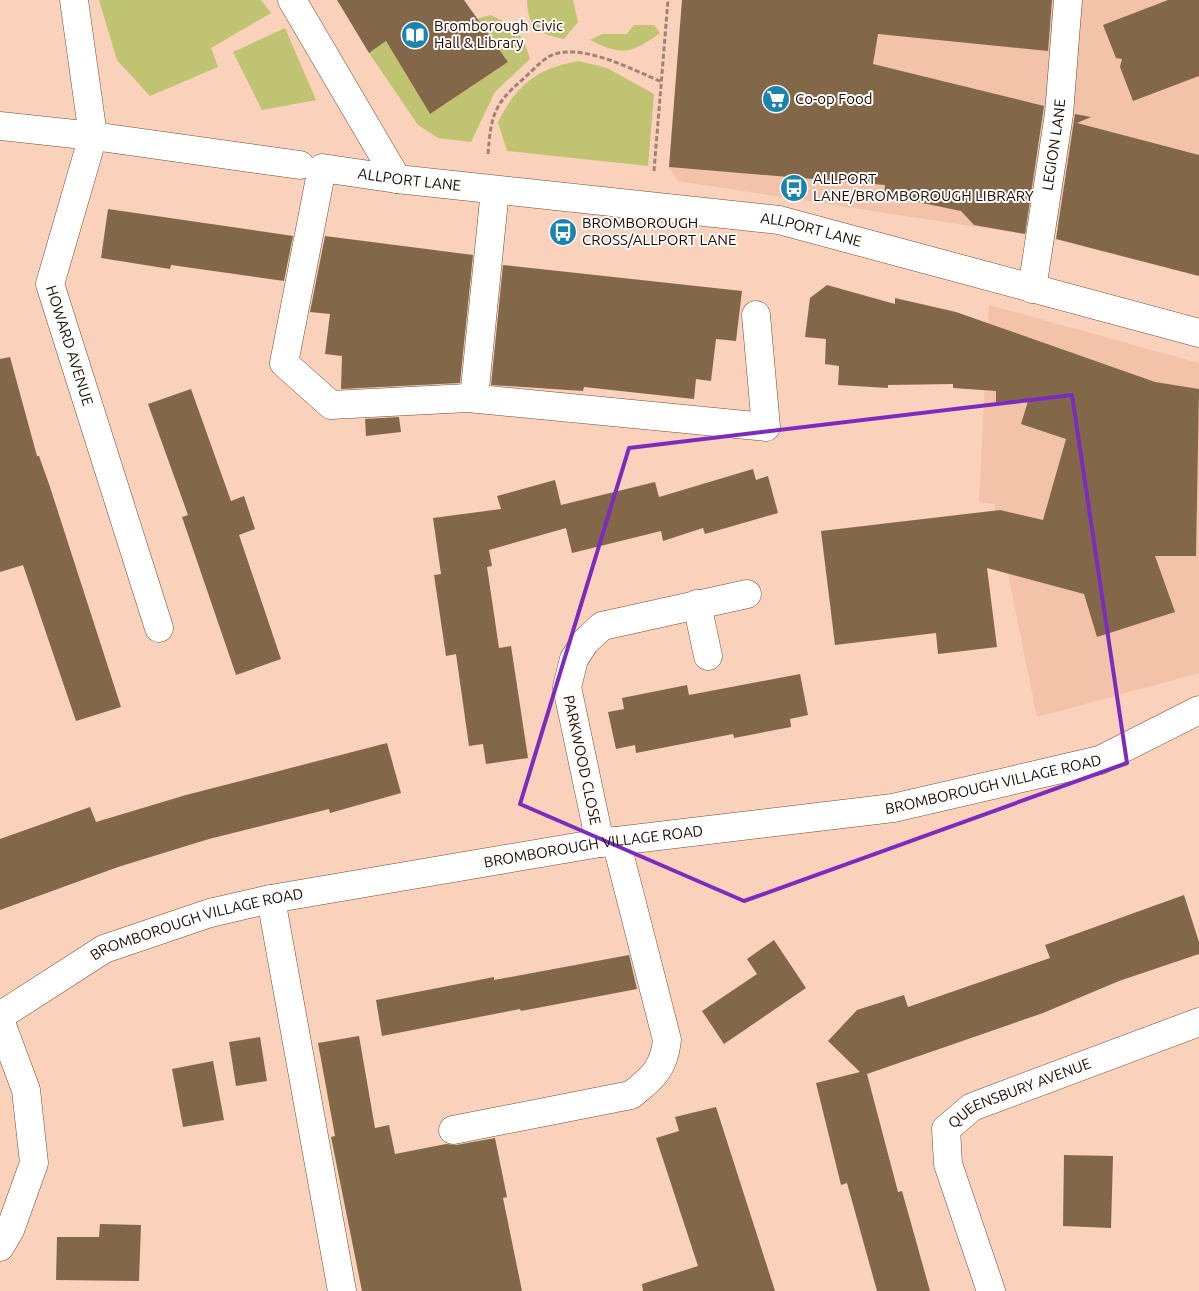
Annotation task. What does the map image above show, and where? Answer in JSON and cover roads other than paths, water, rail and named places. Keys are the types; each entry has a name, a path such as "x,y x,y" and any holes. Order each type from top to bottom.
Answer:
{"street":[{"name":"HOWARD AVENUE","path":"74,0 93,136 50,284 159,628"},
{"path":"292,0 398,179"},
{"name":"LEGION LANE","path":"1032,289 1059,114 1068,0"},
{"name":"ALLPORT LANE","path":"0,126 93,136 398,179 779,220 1199,333"},
{"path":"311,167 284,363 330,405 474,398 766,426 756,315"},
{"path":"474,398 490,189"},
{"name":"PARKWOOD CLOSE","path":"453,1130 631,1095 651,1078 666,1058 668,1040 608,842 568,687 574,659 585,642 602,626 747,594"},
{"path":"697,604 708,656"},
{"name":"BROMBOROUGH VILLAGE ROAD","path":"0,1016 104,949 210,913 271,899 608,842 893,808 1100,760 1199,710"},
{"path":"271,899 342,1291"},
{"path":"0,1020 26,1090 34,1163 10,1230 0,1247"},
{"name":"QUEENSBURY AVENUE","path":"991,1291 948,1164 946,1128 972,1107 1199,1022"}],"place":[{"name":"Bromborough Civic Hall & Library","path":"415,35"},
{"name":"Co-op Food","path":"776,99"},
{"name":"ALLPORT LANE/BROMBOROUGH LIBRARY","path":"794,188"},
{"name":"BROMBOROUGH CROSS/ALLPORT LANE","path":"563,232"}]}
